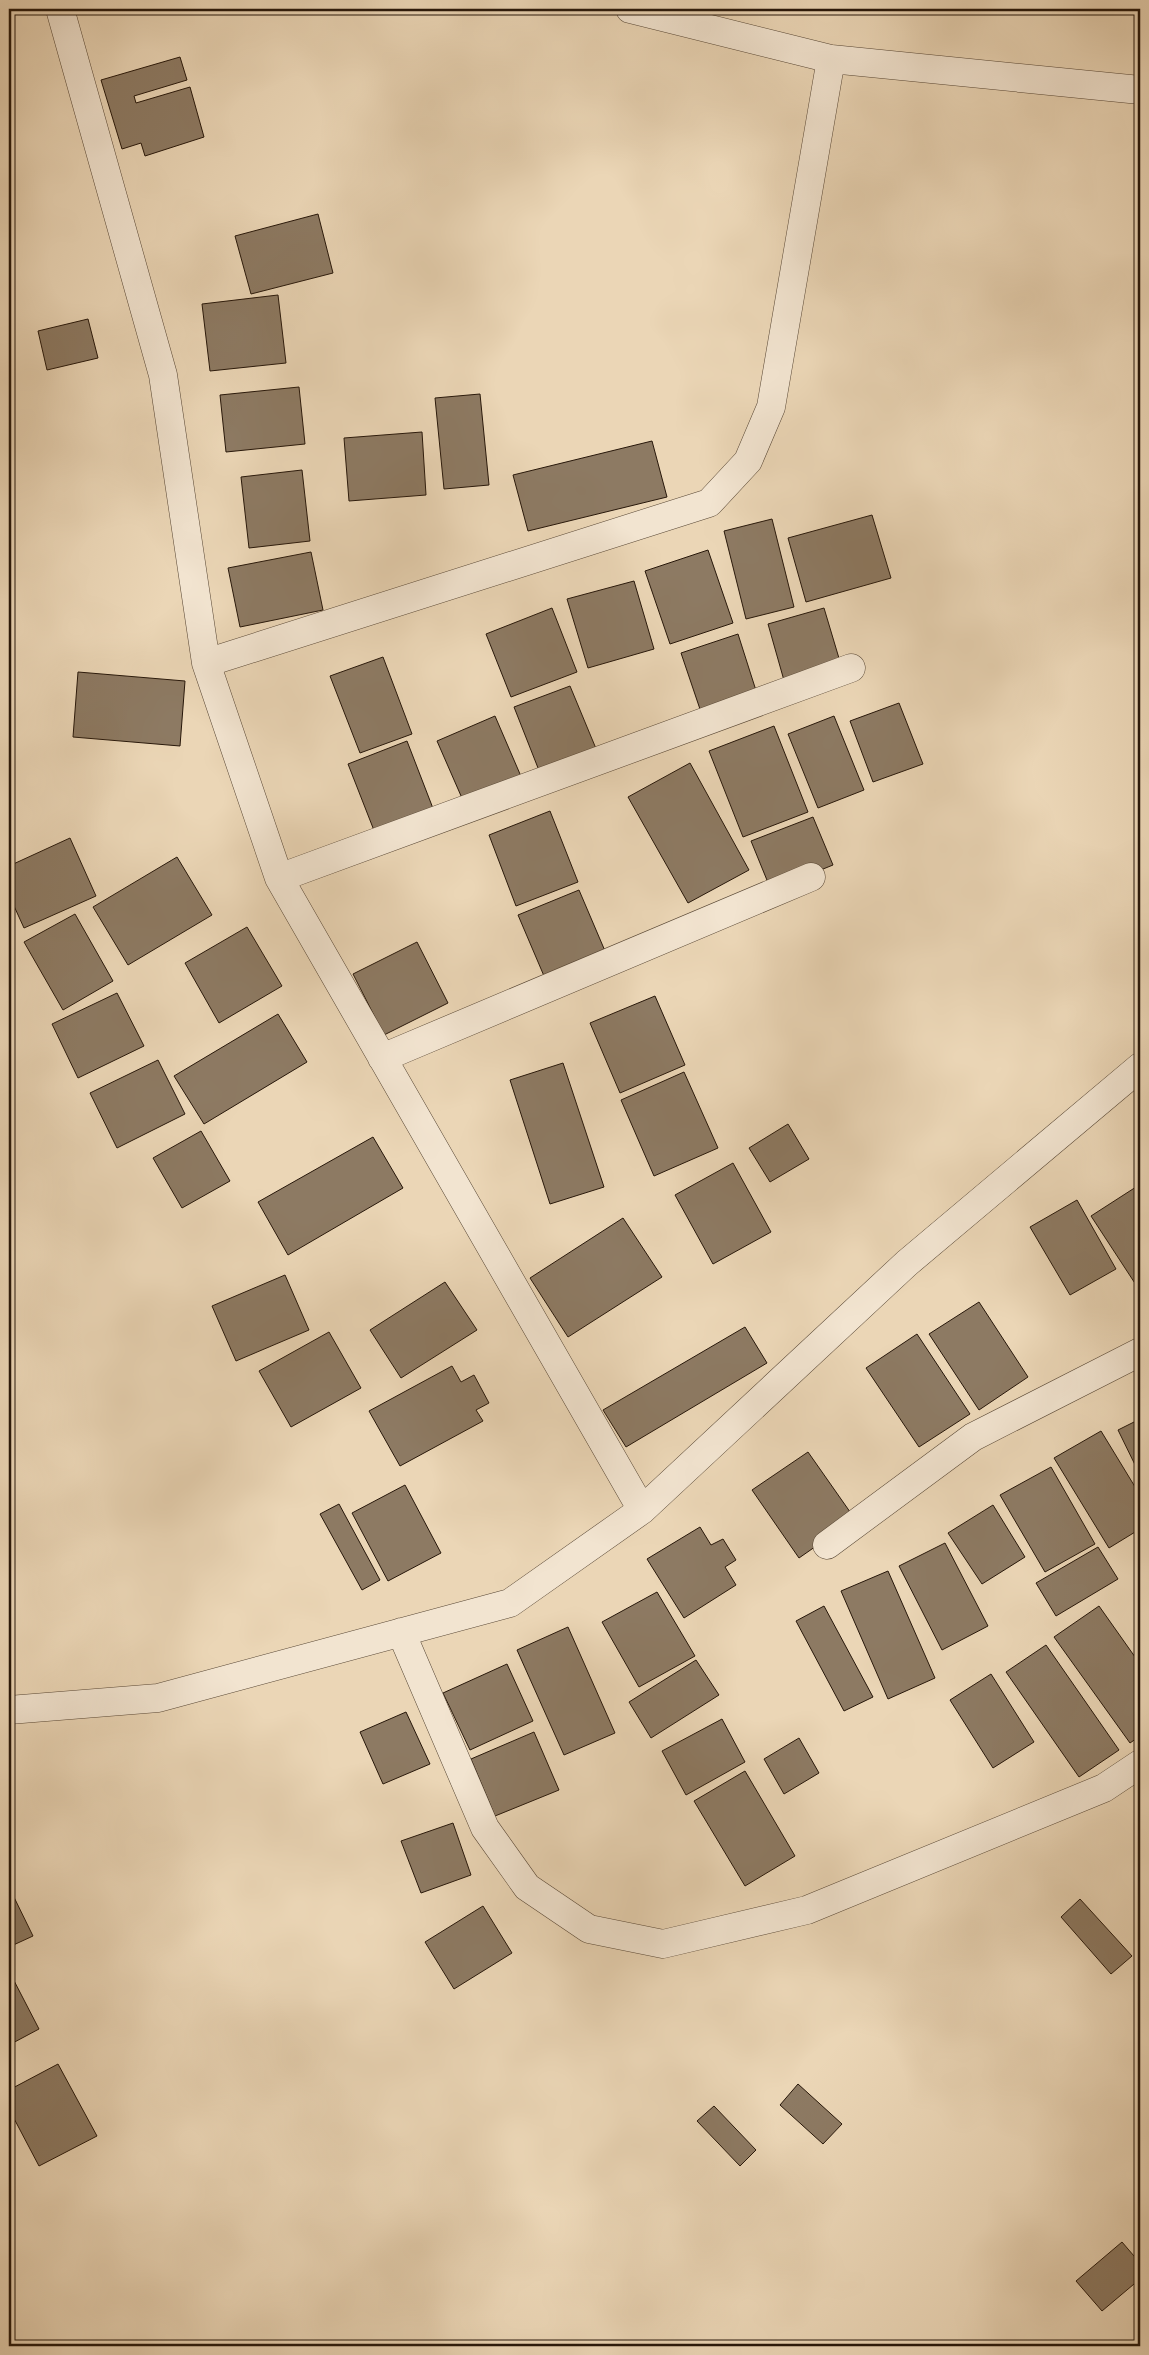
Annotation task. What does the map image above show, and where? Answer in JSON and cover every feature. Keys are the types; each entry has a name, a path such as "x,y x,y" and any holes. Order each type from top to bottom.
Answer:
{"street":[{"path":"60,9 163,374 206,663 279,878 642,1510"},
{"path":"630,9 831,60 1140,90"},
{"path":"206,663 709,503 748,461 770,407 831,60"},
{"path":"279,878 851,668"},
{"path":"382,1058 811,877"},
{"path":"9,1710 158,1698 510,1603 642,1510 907,1263 1140,1067"},
{"path":"827,1545 973,1437 1140,1352"},
{"path":"401,1632 486,1828 527,1887 589,1929 663,1944 807,1910 1104,1788 1140,1764"}],"building":[{"path":"180,57 187,80 134,96 136,103 190,87 204,137 145,156 141,143 122,149 101,80"},
{"path":"318,214 333,273 251,294 235,236"},
{"path":"278,295 286,363 210,371 202,304"},
{"path":"88,319 98,358 47,370 38,331"},
{"path":"299,387 305,444 226,452 220,395"},
{"path":"480,394 489,485 444,489 435,398"},
{"path":"422,432 426,495 349,501 344,438"},
{"path":"652,441 667,497 528,531 513,475"},
{"path":"302,470 310,541 249,548 241,477"},
{"path":"872,515 891,578 806,602 788,538"},
{"path":"772,519 794,607 746,619 724,531"},
{"path":"708,550 733,623 670,644 645,571"},
{"path":"311,552 323,610 240,627 228,568"},
{"path":"634,581 654,649 588,668 567,599"},
{"path":"552,608 577,672 511,697 486,634"},
{"path":"824,608 844,675 787,691 768,624"},
{"path":"738,634 759,700 703,718 681,653"},
{"path":"383,657 412,734 360,753 330,676"},
{"path":"78,672 185,681 180,746 73,737"},
{"path":"570,686 597,751 540,773 514,707"},
{"path":"899,703 923,764 873,782 850,721"},
{"path":"495,716 523,781 465,805 437,741"},
{"path":"834,716 864,790 818,808 788,734"},
{"path":"774,726 808,812 743,837 709,751"},
{"path":"407,741 434,811 375,833 348,764"},
{"path":"690,763 749,870 688,903 628,797"},
{"path":"550,811 578,882 516,906 489,835"},
{"path":"813,817 833,865 771,890 751,841"},
{"path":"70,838 96,896 24,928 9,895 9,866"},
{"path":"177,857 212,915 128,965 93,907"},
{"path":"579,890 608,958 547,983 518,915"},
{"path":"75,914 113,981 63,1010 24,942"},
{"path":"247,927 282,986 219,1023 185,963"},
{"path":"417,942 448,1003 384,1035 353,974"},
{"path":"117,993 144,1046 78,1078 52,1024"},
{"path":"655,996 685,1065 620,1093 590,1023"},
{"path":"278,1014 307,1062 204,1124 174,1076"},
{"path":"158,1060 185,1114 117,1148 90,1093"},
{"path":"563,1063 604,1187 550,1204 510,1080"},
{"path":"684,1072 718,1148 654,1176 621,1100"},
{"path":"788,1124 809,1159 770,1182 749,1148"},
{"path":"201,1131 230,1181 182,1208 153,1158"},
{"path":"373,1137 403,1188 288,1255 258,1202"},
{"path":"733,1163 771,1232 713,1264 675,1195"},
{"path":"1136,1187 1140,1195 1140,1291 1091,1216"},
{"path":"1077,1200 1116,1269 1070,1295 1030,1227"},
{"path":"623,1218 662,1277 568,1337 530,1278"},
{"path":"285,1275 309,1330 236,1361 212,1306"},
{"path":"445,1282 477,1330 401,1378 370,1330"},
{"path":"979,1302 1028,1377 979,1410 929,1334"},
{"path":"745,1327 767,1363 626,1447 603,1410"},
{"path":"329,1332 361,1388 291,1427 259,1371"},
{"path":"917,1334 970,1414 919,1447 866,1368"},
{"path":"452,1366 461,1382 474,1375 489,1403 476,1410 483,1421 400,1466 369,1411"},
{"path":"1140,1419 1140,1475 1118,1430"},
{"path":"1101,1431 1140,1495 1140,1529 1109,1548 1054,1458"},
{"path":"808,1452 855,1519 799,1558 752,1490"},
{"path":"1051,1467 1095,1544 1045,1572 1000,1495"},
{"path":"405,1485 441,1553 388,1581 352,1513"},
{"path":"339,1504 380,1580 362,1590 320,1514"},
{"path":"993,1505 1025,1557 982,1584 948,1533"},
{"path":"700,1527 711,1545 723,1539 736,1560 725,1567 736,1585 684,1618 647,1559"},
{"path":"945,1543 988,1626 942,1650 899,1566"},
{"path":"1098,1547 1118,1579 1056,1616 1036,1583"},
{"path":"888,1571 935,1678 888,1699 841,1591"},
{"path":"657,1592 695,1656 639,1687 602,1622"},
{"path":"824,1606 873,1697 844,1711 796,1621"},
{"path":"1099,1606 1140,1664 1140,1736 1130,1743 1054,1637"},
{"path":"568,1627 615,1733 564,1755 517,1650"},
{"path":"1046,1645 1119,1750 1079,1777 1006,1672"},
{"path":"696,1660 719,1695 651,1738 629,1702"},
{"path":"507,1664 533,1721 470,1750 443,1693"},
{"path":"991,1674 1034,1742 993,1768 950,1700"},
{"path":"406,1712 430,1764 383,1784 360,1732"},
{"path":"722,1719 745,1762 686,1795 662,1751"},
{"path":"534,1732 559,1790 495,1816 471,1759"},
{"path":"799,1738 819,1773 784,1794 764,1759"},
{"path":"745,1771 795,1856 745,1886 694,1801"},
{"path":"453,1823 471,1875 421,1893 401,1841"},
{"path":"9,1887 33,1936 9,1947"},
{"path":"1080,1899 1132,1956 1111,1974 1061,1917"},
{"path":"483,1906 512,1953 454,1989 425,1942"},
{"path":"9,1971 39,2029 9,2045"},
{"path":"58,2064 97,2136 39,2166 9,2109 9,2090"},
{"path":"798,2084 842,2124 823,2144 780,2105"},
{"path":"714,2106 756,2150 740,2166 697,2121"},
{"path":"1122,2242 1140,2263 1140,2279 1102,2311 1076,2281"}]}
